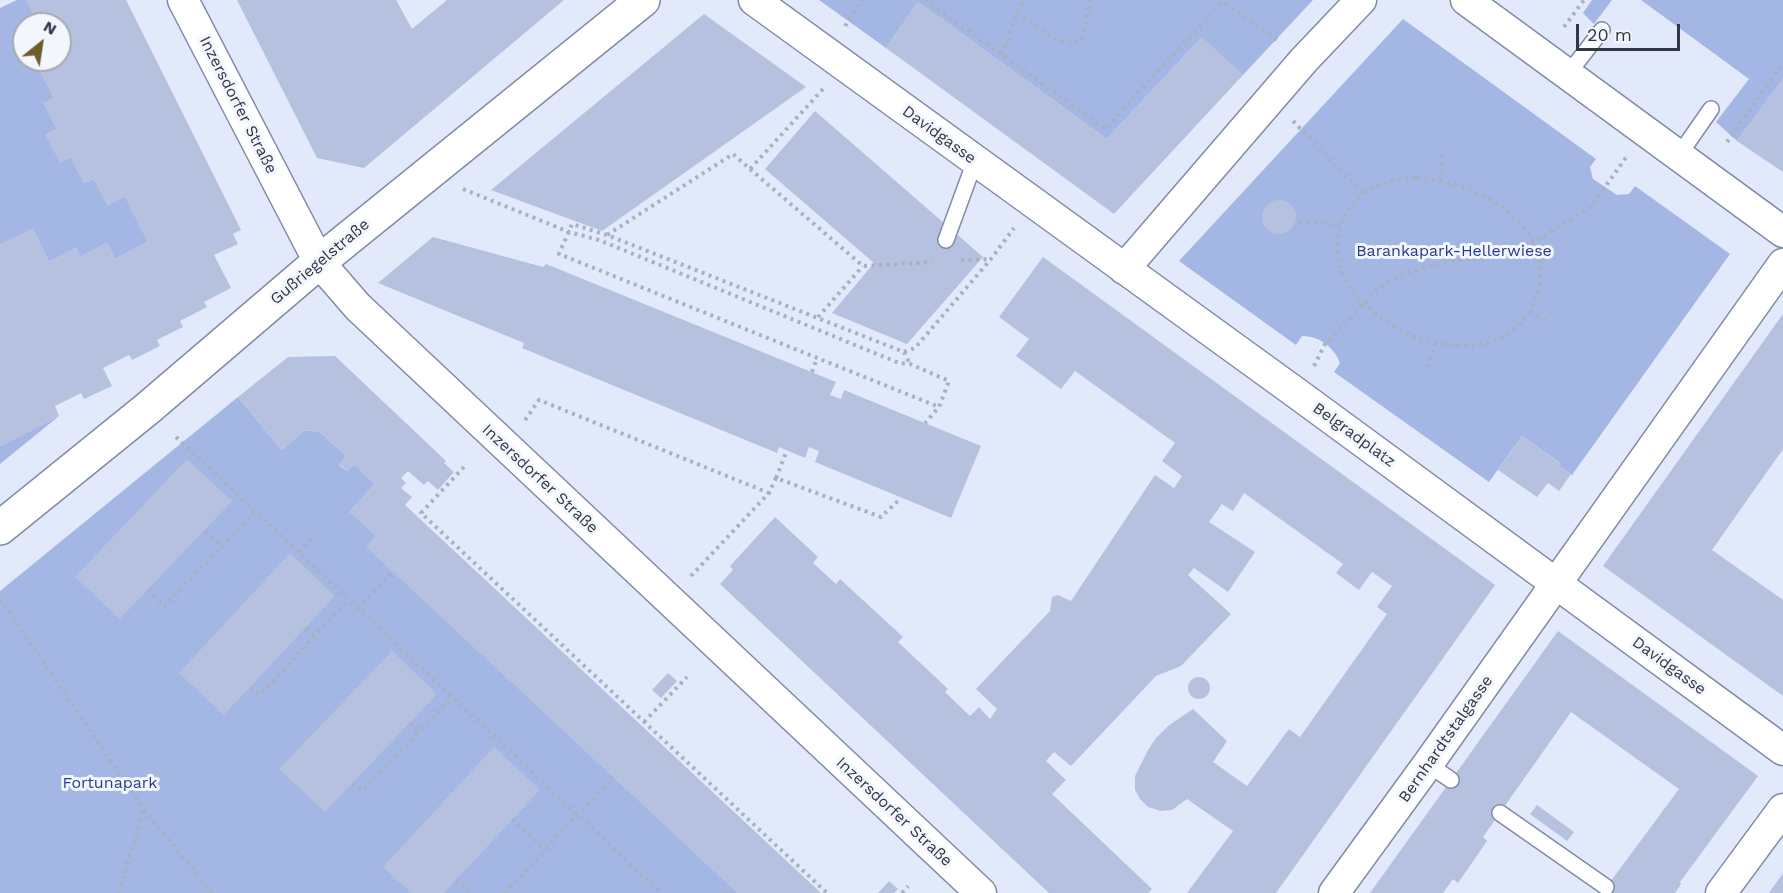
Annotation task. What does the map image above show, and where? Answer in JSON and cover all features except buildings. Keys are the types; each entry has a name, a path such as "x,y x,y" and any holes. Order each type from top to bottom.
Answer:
{"street":[{"name":"Inzersdorfer Straße","path":"183,0 319,262 358,307 981,893"},
{"name":"Gußriegelstraße","path":"0,528 147,410 319,262 643,0"},
{"name":"Davidgasse","path":"754,0 1124,268"},
{"path":"1124,268 1304,60 1361,0"},
{"path":"1466,0 1783,232"},
{"path":"1556,583 1783,264"},
{"name":"Belgradplatz","path":"1124,268 1556,583"},
{"name":"Davidgasse","path":"1556,583 1783,750"},
{"name":"Bernhardtstalgasse","path":"1334,893 1440,772 1556,583"},
{"path":"1721,893 1783,809"}],"lane":[{"path":"1568,74 1602,30"},
{"path":"1679,154 1711,109"},
{"path":"946,240 975,161"},
{"path":"1500,813 1606,887"}],"path":[{"path":"926,0 1106,129 1156,72 1224,1 1304,60"},
{"path":"1002,56 1024,0"},
{"path":"1017,13 1057,40 1074,44 1083,39 1090,0"},
{"path":"1564,27 1584,0"},
{"path":"1727,142 1783,63"},
{"path":"750,169 843,66"},
{"path":"1271,99 1363,193"},
{"path":"1325,344 1379,288 1406,273 1450,261 1515,252 1591,207 1646,131"},
{"path":"1440,180 1443,153"},
{"path":"607,235 733,154 863,266 933,262"},
{"path":"427,175 569,232 599,240 899,363 910,364 950,381 939,407 926,423"},
{"path":"1418,178 1440,180 1467,188 1495,202 1519,222 1534,242 1541,268 1538,292 1530,311 1514,329 1496,340 1470,346 1435,343 1410,336 1364,304 1349,287 1339,268 1338,246 1340,225 1350,207 1363,193 1394,180 1418,178"},
{"path":"904,352 915,348 991,259 1033,203"},
{"path":"1299,222 1340,225"},
{"path":"910,364 904,352 607,235 572,224 560,254 939,407"},
{"path":"956,261 991,259"},
{"path":"818,317 863,266"},
{"path":"1530,311 1550,323"},
{"path":"1428,366 1435,343"},
{"path":"812,372 817,358"},
{"path":"505,446 539,400 769,493"},
{"path":"176,437 661,893"},
{"path":"669,600 769,493 787,450"},
{"path":"464,467 421,513 432,527 827,893"},
{"path":"776,478 881,516 901,498"},
{"path":"148,590 165,606 255,512"},
{"path":"205,531 222,547"},
{"path":"298,552 315,535"},
{"path":"358,609 393,572"},
{"path":"0,599 144,809 212,893"},
{"path":"251,687 260,695 348,600"},
{"path":"306,627 315,636"},
{"path":"644,722 687,677"},
{"path":"353,783 362,791 452,698"},
{"path":"410,723 419,732"},
{"path":"505,893 613,777"},
{"path":"118,893 144,809"},
{"path":"512,819 546,850"},
{"path":"456,880 471,893"},
{"path":"902,893 908,886"},
{"path":"725,893 731,887"}],"green space":[{"path":"17,0 27,0 32,12 12,12 12,72 41,72 54,98 44,103 57,129 46,135 60,162 71,157 84,183 94,179 108,205 125,196 148,242 115,259 107,243 80,257 76,248 49,262 33,229 0,245 0,8"},
{"path":"819,0 1313,0 1243,75 1201,38 1107,139 918,2 886,48"},
{"path":"1592,0 1612,0 1594,24 1583,13"},
{"path":"1641,0 1783,0 1783,79 1737,141 1716,122 1749,79"},
{"name":"Barankapark-Hellerwiese","path":"1403,19 1596,159 1590,167 1593,179 1617,195 1629,194 1635,186 1730,254 1572,475 1559,466 1560,463 1522,436 1489,482 1334,372 1340,363 1330,347 1320,340 1302,336 1296,345 1179,261"},
{"name":"Fortunapark","path":"238,397 282,450 304,430 320,432 346,456 339,465 347,471 354,464 375,484 350,511 376,536 367,547 738,893 0,893 0,591"},
{"path":"59,416 0,464 0,446"}]}
